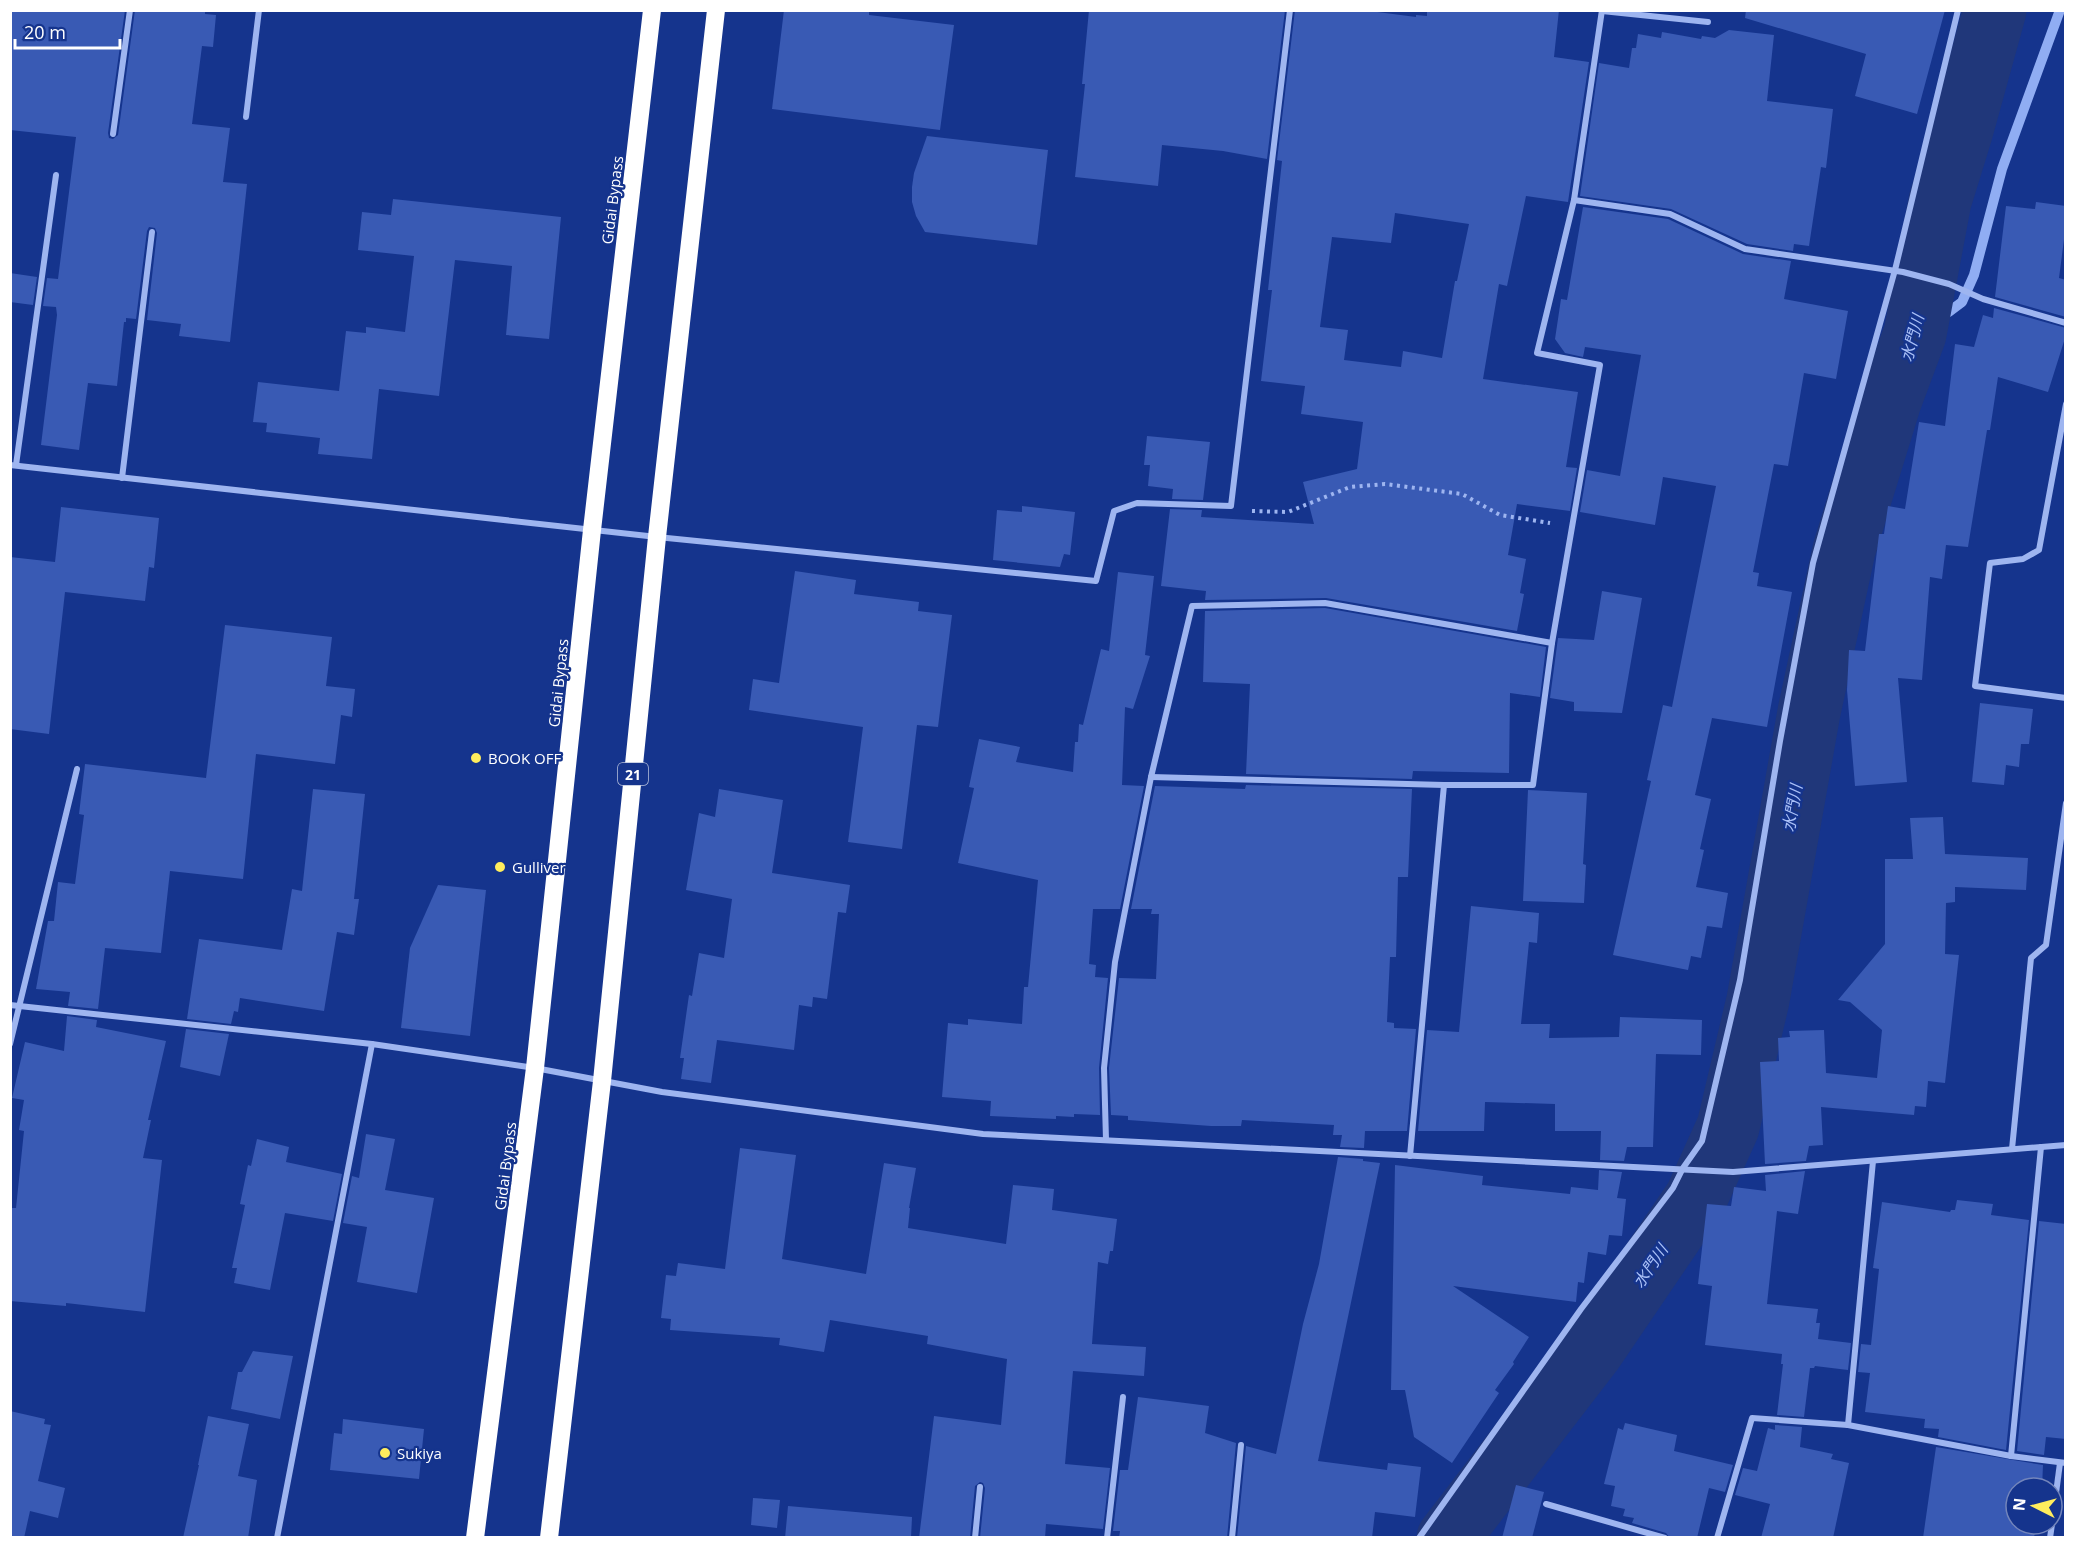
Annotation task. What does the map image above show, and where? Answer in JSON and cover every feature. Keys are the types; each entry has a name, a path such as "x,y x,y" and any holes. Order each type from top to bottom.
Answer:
{"highway":[{"name":"Gidai Bypass","path":"475,1538 535,1068 592,530 652,10"},
{"name":"21","path":"549,1538 602,1081 657,537 716,10"}],"street":[{"path":"113,134 130,10"},
{"path":"246,117 258,10"},
{"path":"56,175 13,465 657,537 1096,581 1114,511 1137,503 1231,506 1290,10"},
{"path":"1419,1538 1581,1309 1673,1188 1683,1168 1702,1141 1740,980 1780,741 1813,563 1895,270 1958,10"},
{"path":"1151,777 1443,786 1533,785 1552,643 1600,365 1537,353 1574,200 1602,11 1708,22"},
{"path":"1574,200 1670,214 1745,249 1895,270 1949,284 1983,300 2066,323"},
{"path":"122,478 152,232"},
{"path":"2066,404 2039,550 2023,559 1990,563 1975,686 2066,698"},
{"path":"1106,1140 1104,1068 1116,962 1151,777 1192,606 1325,603 1552,643"},
{"path":"10,1044 77,769"},
{"path":"1410,1156 1443,786"},
{"path":"2012,1149 2031,958 2046,945 2066,803"},
{"path":"10,1005 372,1044 535,1068 662,1092 983,1134 1692,1168 1733,1172 2066,1144"},
{"path":"277,1538 372,1044"},
{"path":"2011,1456 2041,1147"},
{"path":"1848,1425 1873,1161"},
{"path":"1107,1538 1123,1397"},
{"path":"1717,1538 1752,1418 1848,1425 2011,1456 2063,1463"},
{"path":"1232,1538 1241,1444"},
{"path":"975,1538 980,1487"},
{"path":"1546,1504 1665,1538"}],"path":[{"path":"1231,506 1246,511 1288,512 1350,487 1385,484 1462,494 1500,515 1572,527"}],"building":[{"path":"10,10 125,10 108,133 109,138 113,139 118,135 135,10 205,10 205,14 216,15 213,47 202,46 192,124 230,128 223,182 247,184 230,342 179,336 181,324 147,320 157,233 155,228 149,227 136,319 126,318 124,322 117,386 88,383 79,450 41,445 57,315 56,307 43,306 47,278 58,279 76,137 10,130"},
{"path":"784,10 869,10 869,15 954,25 940,130 772,109"},
{"path":"1089,10 1285,10 1267,159 1223,151 1162,145 1158,186 1075,177 1085,84 1082,84"},
{"path":"1295,10 1362,10 1416,17 1416,15 1427,16 1427,10 1559,10 1554,57 1589,62 1568,202 1526,196 1507,286 1499,284 1483,379 1578,392 1566,467 1577,468 1570,511 1517,504 1508,555 1526,559 1520,593 1524,594 1517,631 1326,598 1205,600 1206,591 1161,586 1170,509 1202,510 1201,517 1314,524 1303,482 1357,469 1363,422 1301,414 1305,386 1261,381 1272,290 1268,290 1282,161 1277,160","holes":["1395,213 1469,224 1457,281 1455,281 1442,358 1403,351 1401,367 1344,360 1348,330 1320,327 1332,237 1391,243"]},
{"path":"1746,10 1945,10 1917,114 1855,96 1866,54 1745,18"},
{"path":"1729,30 1774,35 1767,101 1833,109 1826,168 1821,167 1809,246 1794,244 1793,251 1747,244 1671,209 1580,196 1599,63 1629,68 1632,48 1636,48 1638,34 1661,38 1662,32 1701,39 1702,36 1715,38"},
{"path":"927,136 1048,150 1037,245 925,232 916,216 912,202 912,187 914,173"},
{"path":"393,199 561,217 549,339 506,335 512,266 455,260 439,396 379,389 372,459 318,454 320,438 266,432 267,423 253,422 258,382 339,391 346,331 366,333 366,327 405,332 414,256 358,250 362,212 391,215"},
{"path":"2036,202 2066,206 2059,278 2066,280 2066,317 1995,297 2006,206 2035,209"},
{"path":"1583,207 1668,219 1743,254 1791,261 1784,299 1848,311 1836,379 1804,373 1788,466 1774,464 1753,572 1759,573 1757,586 1792,592 1767,727 1712,718 1695,795 1711,799 1700,849 1704,850 1696,887 1728,893 1722,928 1707,926 1701,958 1691,956 1688,970 1613,955 1651,781 1647,780 1663,705 1672,707 1716,486 1663,477 1655,525 1580,512 1587,470 1620,476 1641,355 1585,347 1583,357 1565,353 1555,339 1561,299 1567,300"},
{"path":"10,273 37,277 33,305 10,302"},
{"path":"1994,308 2066,328 2066,335 2048,392 1998,377 1968,547 1946,545 1942,579 1930,577 1922,680 1898,678 1907,782 1855,786 1847,690 1849,650 1865,651 1879,534 1884,534 1888,506 1905,509 1919,422 1945,426 1955,344 1974,347 1983,315 1993,318"},
{"path":"1147,436 1210,442 1203,500 1172,499 1173,489 1148,486 1150,465 1144,465"},
{"path":"1022,506 1075,512 1070,555 1064,554 1060,567 993,560 997,510 1022,512"},
{"path":"61,507 159,518 154,568 149,567 145,601 65,592 49,734 10,729 10,557 55,562"},
{"path":"795,571 856,580 854,594 919,602 918,611 952,615 938,727 917,725 902,849 848,842 863,727 749,710 753,679 779,683"},
{"path":"1118,572 1154,576 1145,655 1150,656 1133,709 1125,707 1122,785 1144,786 1120,909 1093,909 1089,964 1096,965 1095,977 1108,978 1099,1068 1100,1115 1074,1114 1074,1117 1056,1116 1056,1119 990,1116 991,1101 942,1097 948,1023 968,1025 968,1019 1022,1024 1024,987 1028,987 1038,880 958,863 974,788 969,787 979,739 1020,747 1016,762 1073,772 1079,724 1083,725 1101,649 1109,651"},
{"path":"1602,591 1642,598 1622,713 1574,711 1574,702 1550,698 1558,638 1594,640"},
{"path":"1325,608 1546,647 1540,697 1510,693 1509,773 1413,771 1412,779 1246,774 1250,684 1203,682 1205,611"},
{"path":"225,625 332,637 326,686 355,689 352,717 341,715 335,764 256,754 243,879 170,871 161,953 105,948 98,1009 68,1006 70,992 36,989 48,921 54,921 58,882 75,884 84,815 79,814 85,764 206,778"},
{"path":"1980,703 2033,709 2029,744 2021,744 2019,767 2006,765 2004,785 1972,782"},
{"path":"1246,785 1412,789 1408,877 1398,877 1396,957 1390,957 1387,1022 1394,1023 1394,1028 1416,1029 1407,1131 1365,1131 1364,1148 1340,1147 1342,1135 1333,1135 1334,1125 1242,1120 1241,1126 1211,1126 1128,1120 1128,1116 1111,1115 1109,1068 1119,978 1156,979 1159,914 1151,914 1152,909 1131,909 1155,786 1245,789"},
{"path":"313,789 365,794 354,899 359,899 354,935 337,932 324,1011 240,998 238,1012 234,1011 231,1024 187,1019 199,939 282,950 292,889 302,891"},
{"path":"719,789 783,800 772,873 850,885 846,913 838,912 827,999 813,997 812,1007 799,1005 794,1050 717,1040 711,1083 681,1079 684,1058 680,1058 689,995 692,996 699,953 724,958 732,899 686,890 699,813 715,817"},
{"path":"1528,790 1587,793 1583,864 1586,865 1584,903 1523,901"},
{"path":"1943,817 1945,854 2028,858 2026,890 1955,887 1955,902 1946,903 1945,954 1959,955 1945,1083 1928,1081 1926,1107 1915,1106 1914,1115 1821,1107 1823,1145 1809,1146 1806,1161 1765,1164 1760,1062 1779,1061 1778,1038 1790,1037 1789,1031 1824,1030 1826,1073 1877,1078 1882,1030 1850,1002 1838,1000 1885,944 1885,859 1913,859 1910,818"},
{"path":"438,885 486,890 470,1036 401,1028 410,948"},
{"path":"1471,906 1539,913 1537,943 1529,942 1521,1024 1550,1024 1549,1038 1619,1037 1620,1017 1702,1020 1701,1055 1656,1054 1653,1147 1627,1147 1624,1161 1600,1160 1601,1131 1555,1131 1555,1104 1485,1102 1484,1131 1418,1131 1427,1030 1459,1032"},
{"path":"67,1016 97,1020 96,1027 166,1041 148,1120 151,1120 143,1158 162,1160 145,1312 66,1303 66,1306 10,1301 10,1208 16,1208 24,1131 19,1130 24,1100 12,1098 25,1042 64,1051"},
{"path":"186,1029 229,1034 220,1076 180,1067"},
{"path":"366,1134 395,1139 385,1190 434,1198 417,1293 357,1282 367,1227 343,1223 352,1176 359,1178"},
{"path":"257,1139 289,1147 286,1162 342,1174 333,1221 285,1213 270,1290 234,1283 237,1268 232,1268 245,1205 240,1204 248,1165 251,1166"},
{"path":"740,1148 796,1155 782,1259 866,1274 884,1163 916,1168 908,1228 1006,1244 1013,1185 1054,1189 1052,1210 1117,1219 1113,1251 1110,1251 1108,1264 1098,1262 1092,1344 1146,1347 1144,1376 1073,1371 1065,1464 1110,1468 1103,1529 1046,1524 1045,1538 980,1538 985,1488 980,1482 975,1486 970,1538 919,1538 934,1416 1001,1425 1007,1359 927,1344 928,1336 830,1320 824,1352 779,1345 780,1338 670,1330 671,1319 661,1318 666,1275 676,1276 678,1263 725,1269"},
{"path":"1338,1157 1380,1163 1318,1461 1387,1470 1388,1463 1421,1467 1415,1517 1375,1512 1372,1538 1237,1538 1246,1446 1276,1454 1303,1324 1319,1264"},
{"path":"1395,1165 1483,1176 1482,1185 1570,1194 1571,1187 1598,1190 1599,1170 1622,1172 1617,1198 1626,1199 1622,1236 1609,1235 1606,1255 1588,1252 1584,1283 1578,1282 1576,1302 1453,1286 1529,1337 1513,1362 1514,1364 1495,1390 1499,1393 1452,1463 1414,1437 1405,1390 1391,1390"},
{"path":"1805,1171 1798,1214 1777,1211 1767,1304 1818,1309 1816,1323 1820,1323 1818,1339 1851,1343 1848,1370 1815,1366 1810,1368 1804,1417 1777,1415 1783,1364 1781,1364 1782,1354 1705,1345 1712,1286 1698,1284 1707,1204 1731,1206 1734,1187 1766,1191 1765,1175"},
{"path":"1957,1200 1993,1204 1991,1215 2029,1220 2006,1450 1938,1437 1939,1429 1924,1428 1925,1419 1865,1412 1870,1373 1858,1372 1861,1344 1871,1345 1879,1269 1873,1268 1882,1202 1950,1212 1955,1210"},
{"path":"2039,1221 2066,1224 2066,1439 2046,1437 2044,1455 2017,1451"},
{"path":"253,1351 293,1356 280,1419 231,1409 238,1372 242,1372"},
{"path":"1138,1397 1209,1406 1205,1433 1236,1443 1227,1538 1119,1538 1120,1531 1113,1531 1120,1470 1128,1470"},
{"path":"10,1411 45,1419 44,1424 51,1425 38,1481 65,1488 58,1518 30,1511 24,1538 10,1538"},
{"path":"208,1416 249,1424 238,1476 257,1480 248,1538 183,1538"},
{"path":"343,1419 424,1429 419,1479 330,1470 334,1433 342,1434"},
{"path":"1625,1423 1677,1435 1674,1451 1733,1465 1725,1492 1709,1488 1697,1538 1670,1538 1666,1533 1632,1523 1634,1518 1623,1516 1625,1509 1611,1506 1615,1486 1604,1484 1618,1428 1623,1430"},
{"path":"1775,1425 1802,1427 1800,1447 1833,1454 1831,1459 1849,1463 1833,1538 1761,1538 1770,1504 1735,1495 1743,1468 1757,1471 1768,1428 1775,1430"},
{"path":"1936,1447 2043,1465 2043,1476 2004,1476 2004,1536 2034,1536 2034,1538 1923,1538"},
{"path":"1516,1485 1544,1492 1532,1538 1502,1538"},
{"path":"753,1498 780,1500 777,1528 751,1525"},
{"path":"788,1506 912,1517 911,1538 785,1538"}],"waterway":[{"name":"水門川","path":"1448,1538 1592,1351 1696,1198 1728,1127 1758,1000 1809,712 1844,550 1890,401 1915,334 1940,201 1995,10"},
{"path":"1915,334 1962,302 1974,275 2002,169 2060,10"}],"place":[{"name":"BOOK OFF","path":"476,758"},
{"name":"Gulliver","path":"500,867"},
{"name":"Sukiya","path":"385,1453"}]}
